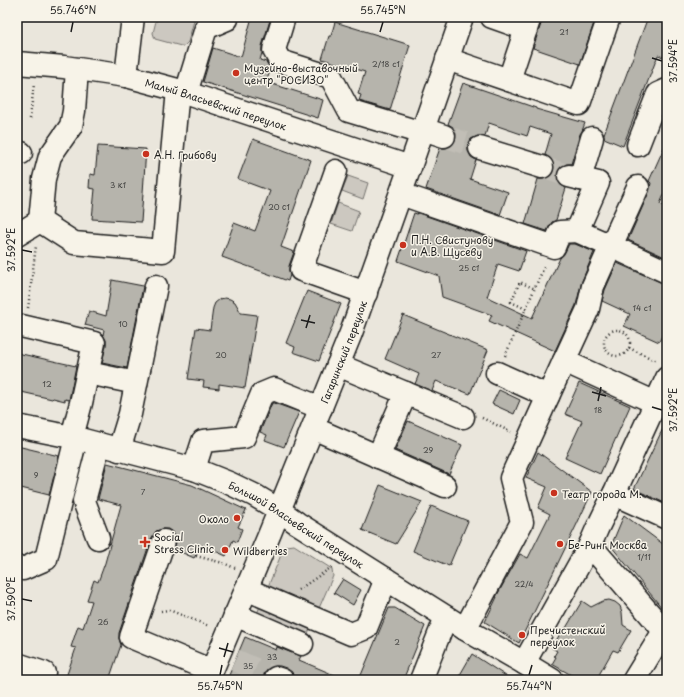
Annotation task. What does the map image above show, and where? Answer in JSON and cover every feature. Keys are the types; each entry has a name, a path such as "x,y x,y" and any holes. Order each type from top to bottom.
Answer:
{"street":[{"path":"126,76 133,17"},
{"path":"284,17 274,50 280,61 331,77 349,111 444,136"},
{"name":"Гагаринский переулок","path":"218,666 235,615 313,428 366,293 462,17"},
{"path":"492,17 528,23 508,80"},
{"path":"447,60 579,104 608,17"},
{"path":"40,221 74,243 163,252 182,92 206,28 227,19"},
{"name":"Малый Власьевский переулок","path":"17,63 126,76 182,92 410,167"},
{"path":"40,221 44,179 50,156 71,126 74,111 77,69"},
{"path":"638,146 658,94 667,90"},
{"path":"577,231 598,184 575,177 592,138"},
{"path":"480,148 542,167"},
{"path":"336,171 301,270 366,293"},
{"path":"465,629 522,522 511,478 588,308 593,286 638,187"},
{"path":"401,194 554,246 560,232 577,231 667,272"},
{"path":"17,235 40,221"},
{"path":"98,538 84,501 109,447 130,414 156,286"},
{"path":"17,568 23,569 46,559 94,343 22,326"},
{"path":"564,361 656,403"},
{"path":"338,365 463,418"},
{"path":"524,663 590,545 614,494 656,403 662,369"},
{"path":"497,372 548,396"},
{"path":"88,373 136,383"},
{"path":"194,469 203,441 244,437 262,394 274,389 321,408"},
{"path":"378,457 406,393"},
{"name":"Большой Власьевский переулок","path":"17,426 74,438 194,469 248,492 279,510 297,523 465,629 552,680"},
{"path":"313,428 445,486"},
{"path":"614,494 667,518"},
{"path":"164,540 131,637 218,666"},
{"path":"590,545 666,633 634,680"},
{"path":"246,588 351,634 366,628 386,579"},
{"path":"235,615 302,644"},
{"path":"421,680 446,617"},
{"path":"17,664 44,673 42,680"}],"path":[{"path":"30,119 35,78"},
{"path":"22,326 40,221"},
{"path":"497,372 554,246"},
{"path":"526,309 511,302 520,282 535,289"},
{"path":"614,330 625,332 629,336 629,348 626,353 621,356 609,354 605,349 605,337 608,333 614,330"},
{"path":"629,348 662,369"},
{"path":"463,418 481,417 528,440"},
{"path":"196,556 223,563 236,569"},
{"path":"279,603 334,566"},
{"path":"138,614 169,610 211,627"}],"shaded area":[{"path":"157,17 195,17 188,42 184,46 181,46 155,39 153,33"},
{"path":"348,176 368,183 363,199 342,191"},
{"path":"338,203 359,211 352,231 331,224"},
{"path":"294,545 332,569 333,576 306,638 256,616 283,550 287,546"}],"building":[{"path":"252,17 271,17 262,46 260,60 266,62 271,69 266,82 323,100 318,118 203,82 213,48 241,57"},
{"path":"542,17 596,17 580,64 533,48"},
{"path":"648,17 667,17 667,48 663,57 658,55 623,146 604,138 604,134"},
{"path":"335,22 410,45 390,110 359,101 361,95 358,94 365,72 322,59"},
{"path":"463,83 536,109 585,123 571,164 565,164 560,167 557,173 557,180 566,188 556,220 552,222 547,231 525,224 538,179 544,179 550,176 554,170 554,165 551,159 545,155 551,134 530,127 527,136 489,123 485,136 478,136 471,139 468,145 468,151 471,157 476,160 470,179 508,192 500,215 426,189 440,148 447,148 453,145 456,140 456,133 453,127 448,124"},
{"path":"253,139 311,160 281,247 294,252 289,266 290,275 288,281 222,257 234,223 255,231 270,191 238,179"},
{"path":"667,141 667,191 666,190 660,204 667,207 667,258 628,240 649,192 651,183 649,181"},
{"path":"98,146 146,149 141,222 92,219 95,189 89,188 90,174 95,175"},
{"path":"414,213 418,213 526,251 519,271 498,264 487,297 532,318 560,258 569,244 575,244 594,252 582,281 576,305 555,351 489,321 492,315 442,297 439,276 398,261"},
{"path":"617,263 667,284 667,325 659,342 624,326 630,314 602,301 605,290"},
{"path":"112,280 143,286 127,368 102,363 106,345 106,340 103,335 104,330 85,325 89,311 106,316"},
{"path":"307,291 341,304 319,361 293,352 295,347 286,343"},
{"path":"225,298 235,302 241,313 257,315 245,388 219,384 219,389 203,387 204,381 188,379 196,328 210,330 215,303 220,299"},
{"path":"403,315 488,350 470,394 436,381 432,391 415,384 419,374 385,359"},
{"path":"17,353 76,366 69,400 65,399 65,401 52,399 17,391"},
{"path":"579,383 630,406 600,474 565,458 582,421 565,414"},
{"path":"499,390 520,400 514,414 492,404"},
{"path":"272,403 299,412 284,447 265,440 267,435 260,432"},
{"path":"667,420 667,504 634,489"},
{"path":"408,421 462,445 449,474 395,450"},
{"path":"17,446 59,456 49,495 17,487"},
{"path":"538,452 592,492 519,643 485,622 496,597 520,554 528,558 550,514 538,508 547,487 526,478"},
{"path":"107,463 192,485 246,510 238,527 242,529 237,542 233,540 226,556 202,545 194,558 174,549 176,539 173,533 168,529 156,531 151,539 119,633 121,645 109,680 65,680 76,648 71,647 78,626 83,628 92,601 87,600 94,580 98,582 105,563 121,505 98,499"},
{"path":"380,485 422,502 396,544 362,530"},
{"path":"431,506 468,521 449,566 413,551"},
{"path":"624,515 667,547 667,614 611,546"},
{"path":"343,579 361,590 353,605 334,593"},
{"path":"609,600 620,606 623,625 631,630 618,652 613,650 596,680 580,680 552,664 556,657 554,656 557,651 552,648 561,632 563,633 582,601 591,607 603,601"},
{"path":"389,608 395,608 425,626 403,680 359,680"},
{"path":"245,637 276,650 277,647 301,656 299,660 346,680 296,680 294,679 292,672 286,668 274,666 267,669 264,674 264,680 227,680"},
{"path":"472,654 512,680 457,680"}],"tunnel":[{"path":"444,136 480,148"},
{"path":"542,167 569,176"},
{"path":"235,660 276,678"}],"place":[{"name":"Музейно-выставочный центр \"РОСИЗО\"","path":"236,73"},
{"name":"А.Н. Грибову","path":"146,154"},
{"name":"П.Н. Свистунову и А.В. Щусеву","path":"403,245"},
{"name":"Театр города М.","path":"554,493"},
{"name":"Около","path":"237,518"},
{"name":"Social Stress Clinic","path":"145,542"},
{"name":"Бе-Ринг Москва","path":"560,544"},
{"name":"Wildberries","path":"225,550"},
{"name":"Пречистенский переулок","path":"522,635"}]}
